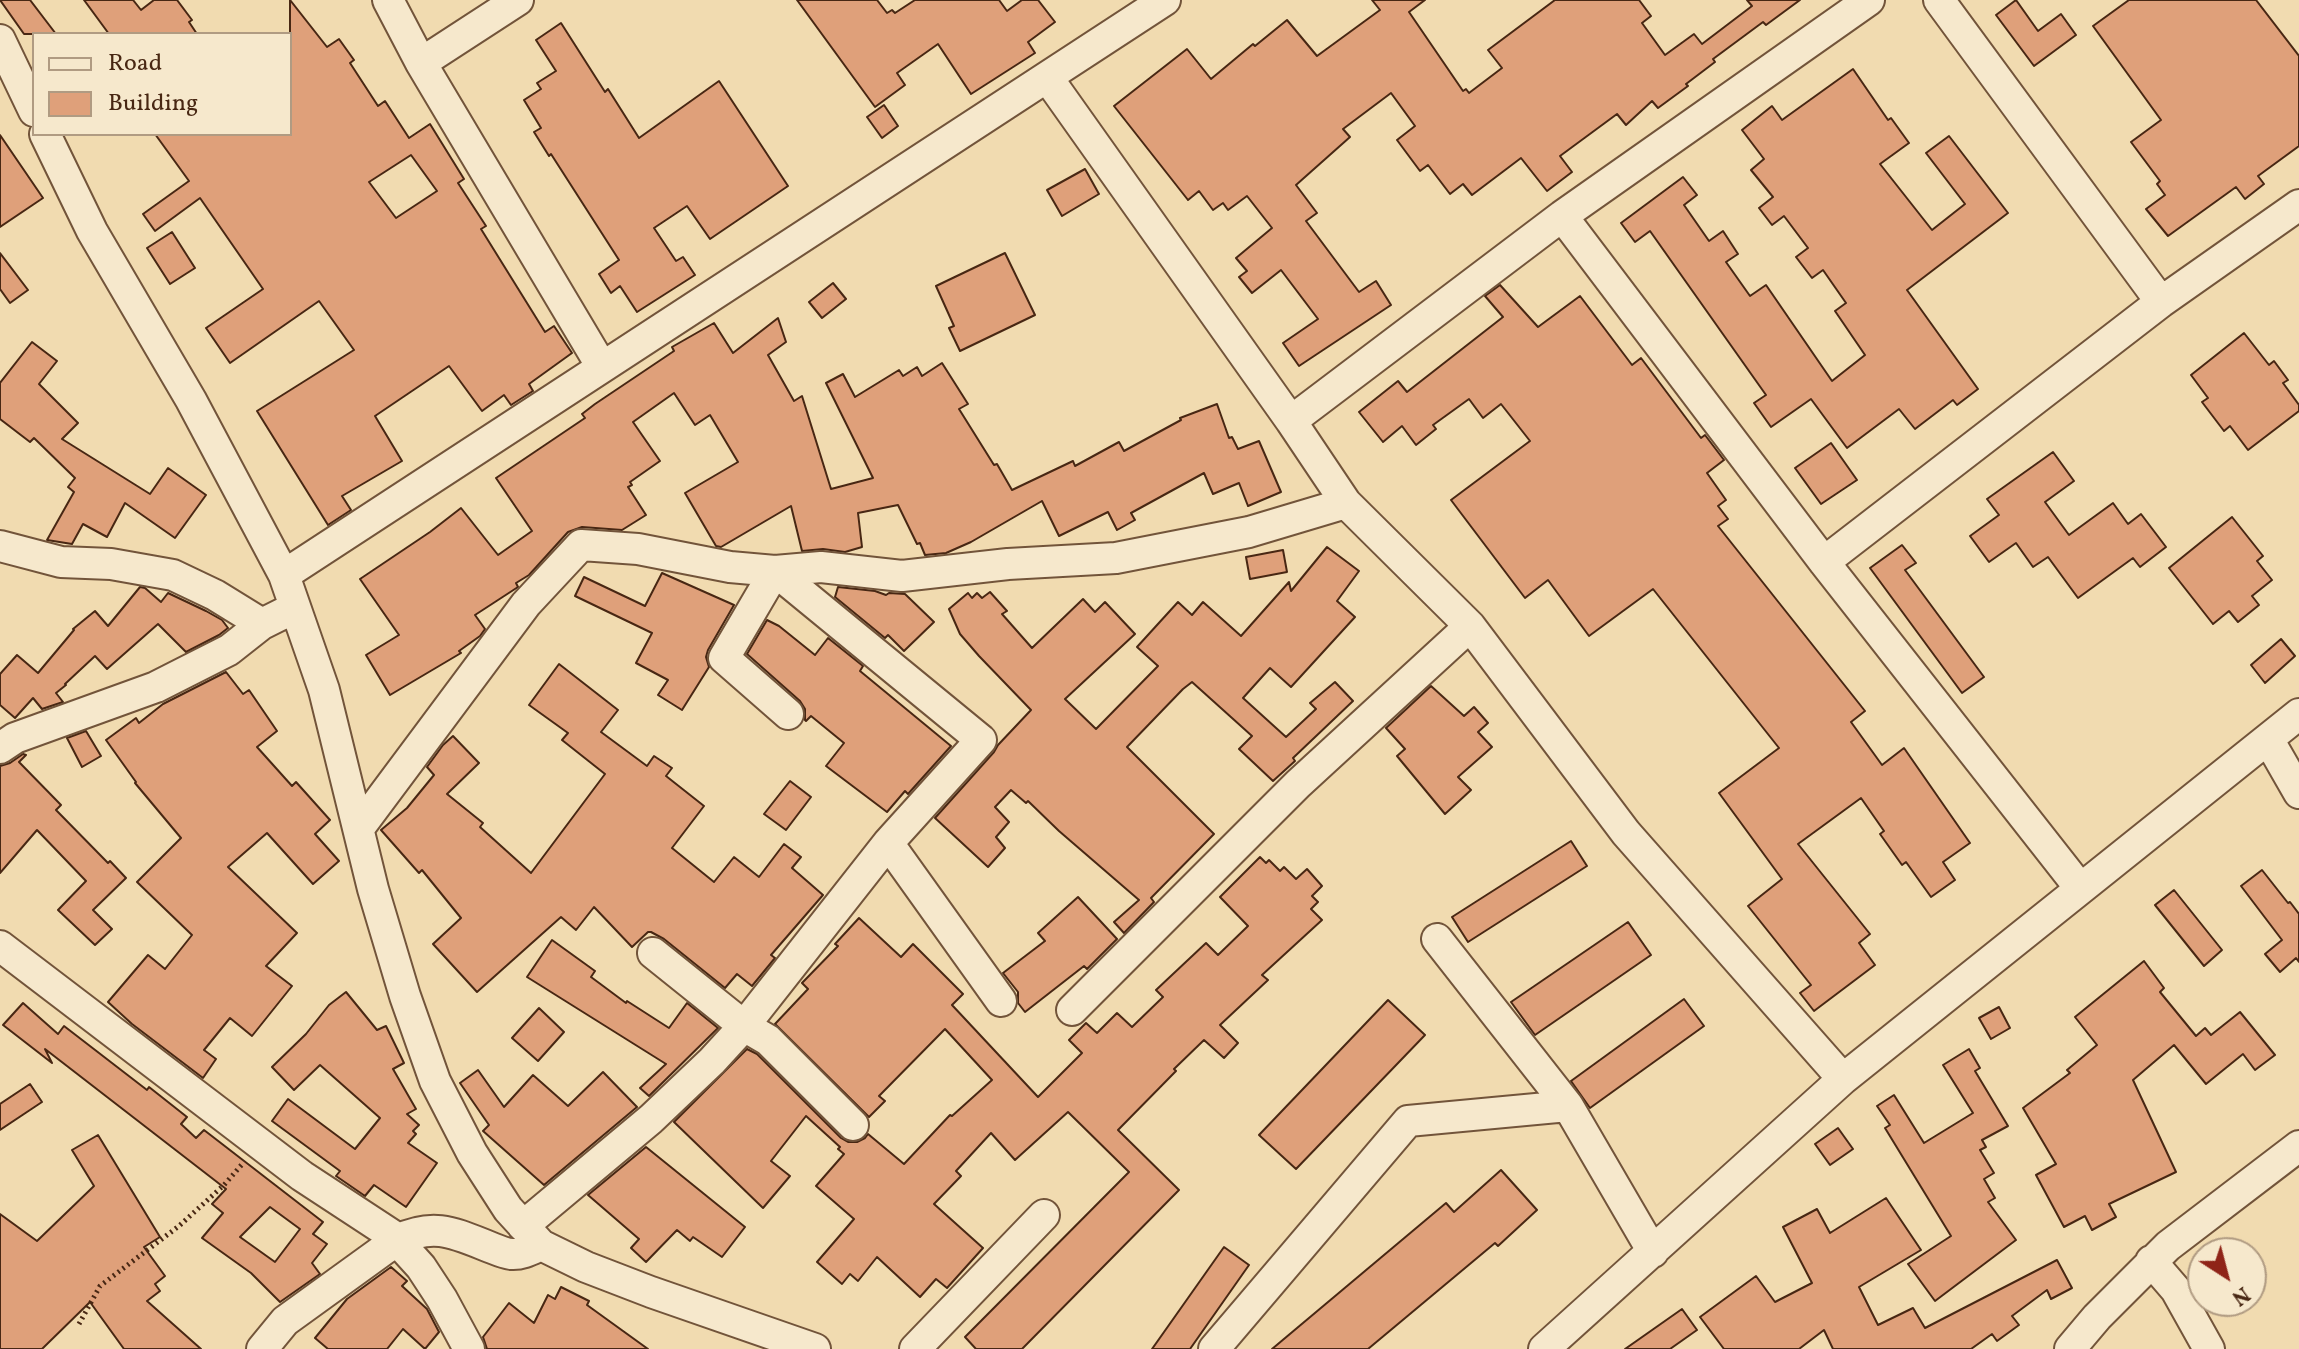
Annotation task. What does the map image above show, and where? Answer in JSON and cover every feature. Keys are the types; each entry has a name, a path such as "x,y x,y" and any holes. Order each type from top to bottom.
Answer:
{"street":[{"path":"388,0 421,63 602,367"},
{"path":"421,63 518,0"},
{"path":"284,575 1165,0"},
{"path":"1291,421 1562,216 1869,0"},
{"path":"1939,0 2161,302"},
{"path":"0,40 32,107"},
{"path":"1047,77 1346,503 1470,626 1626,833 1843,1079"},
{"path":"46,136 92,231 191,400 284,575 324,690 373,889 405,996 435,1081 472,1153 508,1209 532,1235 586,1267 815,1349"},
{"path":"1824,562 2161,302 2299,205"},
{"path":"1562,216 1824,562 2080,888"},
{"path":"359,828 526,604 581,545 638,549 730,567 775,571 821,567 902,576 1008,564 1116,558 1249,532 1346,503"},
{"path":"0,546 61,562 111,564 173,575 215,595 262,624"},
{"path":"775,571 724,658 788,714"},
{"path":"262,1349 285,1321 397,1240 415,1232 435,1230 457,1234 513,1254 527,1252 532,1235 712,1061 744,1026 888,843 981,740 775,571"},
{"path":"0,748 15,738 156,687 229,650 262,624 294,608"},
{"path":"1072,1010 1298,784 1470,626"},
{"path":"1544,1349 1843,1079 2299,714"},
{"path":"2268,739 2299,793"},
{"path":"888,843 1001,1001"},
{"path":"1437,939 1568,1106 1653,1252"},
{"path":"0,946 302,1176 397,1240 421,1267 469,1349"},
{"path":"653,953 744,1026 768,1040 853,1125"},
{"path":"1214,1349 1408,1121 1568,1106"},
{"path":"2070,1349 2151,1261 2299,1146"},
{"path":"915,1349 1044,1215"},
{"path":"2151,1261 2176,1290 2209,1349"}],"path":[{"path":"79,1324 100,1286 179,1226 224,1185 260,1144"}],"building":[{"path":"0,0 30,0 54,32 24,34"},
{"path":"84,0 133,0 141,10 154,0 177,0 192,20 189,22 196,32 108,32"},
{"path":"290,0 327,47 339,39 354,60 350,63 378,106 385,101 409,138 430,124 464,179 458,183 486,226 481,229 545,332 554,326 572,353 529,384 533,391 511,405 504,395 482,411 449,366 375,416 402,461 342,496 351,510 328,525 257,411 354,350 319,301 230,363 206,328 263,289 200,198 155,231 143,214 189,181 156,136 292,136","holes":["411,155 437,191 396,218 369,182"]},
{"path":"797,0 877,0 887,13 892,10 895,13 915,0 999,0 1007,11 1022,0 1038,0 1055,22 1028,42 1035,53 971,94 938,44 897,73 905,85 875,107"},
{"path":"1372,0 1425,0 1409,12 1463,91 1466,89 1469,93 1502,68 1488,50 1555,0 1639,0 1651,16 1642,23 1665,55 1694,34 1702,44 1752,6 1747,0 1800,0 1766,25 1763,22 1713,59 1715,62 1658,108 1652,101 1626,125 1617,114 1560,156 1572,172 1547,191 1521,158 1472,195 1463,184 1450,194 1428,165 1420,171 1397,140 1415,126 1391,93 1343,129 1350,137 1296,185 1317,213 1306,221 1359,292 1376,281 1391,305 1299,366 1283,343 1318,319 1281,270 1252,293 1239,277 1247,271 1236,258 1272,228 1247,196 1228,210 1223,203 1213,210 1199,191 1188,200 1114,106 1187,49 1211,79 1287,20 1317,56 1380,10"},
{"path":"2016,0 2038,31 2061,14 2076,35 2034,66 1996,15"},
{"path":"2129,0 2256,0 2299,56 2299,146 2258,176 2264,184 2245,199 2236,187 2168,236 2146,209 2165,195 2157,184 2160,181 2131,142 2161,120 2093,26"},
{"path":"561,23 639,138 719,81 788,186 710,239 687,206 654,228 676,261 683,257 695,275 637,312 620,286 611,293 599,274 619,260 534,132 541,128 524,100 541,89 537,83 556,71 536,40"},
{"path":"1853,69 1888,120 1891,118 1909,143 1880,164 1932,230 1965,204 1926,153 1949,136 2008,213 1907,290 1978,389 1957,405 1953,400 1915,429 1899,409 1847,448 1811,399 1771,427 1754,403 1766,395 1650,231 1635,242 1621,223 1683,177 1697,195 1684,205 1709,241 1723,231 1738,254 1726,262 1750,296 1766,285 1832,381 1865,355 1835,311 1846,303 1823,270 1812,278 1796,257 1808,248 1784,216 1772,225 1759,208 1773,197 1751,170 1764,159 1742,130 1772,106 1782,120"},
{"path":"884,105 898,126 882,138 867,117"},
{"path":"0,135 43,198 0,227"},
{"path":"1085,169 1099,194 1062,216 1047,190"},
{"path":"172,232 195,268 170,284 147,248"},
{"path":"0,253 28,290 10,303 0,289"},
{"path":"1005,253 1035,315 960,351 949,328 954,326 936,286"},
{"path":"833,283 846,299 822,318 809,302"},
{"path":"1500,285 1538,327 1580,296 1632,365 1641,358 1701,438 1705,435 1724,460 1707,473 1726,500 1718,506 1728,519 1718,526 1865,711 1851,722 1882,765 1904,748 1970,843 1943,862 1955,880 1931,897 1906,862 1902,865 1880,834 1884,831 1861,798 1798,844 1870,934 1859,943 1875,965 1814,1011 1800,993 1811,985 1748,906 1782,879 1719,793 1779,748 1653,589 1589,636 1548,580 1525,598 1451,500 1530,441 1501,404 1483,418 1469,399 1433,425 1436,429 1416,445 1402,426 1383,442 1359,412 1398,381 1407,392 1503,317 1485,296"},
{"path":"778,318 786,342 768,355 794,401 802,396 831,489 873,478 826,383 843,374 855,397 899,370 903,376 917,367 922,376 942,363 968,404 959,409 1012,490 1073,461 1075,466 1119,442 1124,451 1180,418 1217,404 1229,438 1232,437 1238,449 1259,441 1281,492 1248,506 1239,483 1213,494 1204,473 1131,513 1135,520 1117,530 1108,512 1059,536 1042,501 971,542 946,553 925,555 898,505 858,513 862,547 845,552 823,549 802,551 791,506 721,547 716,546 685,493 738,462 710,415 695,425 674,393 633,422 660,461 630,482 632,485 628,487 646,515 622,530 582,527 568,532 529,575 516,583 518,587 475,615 485,629 480,636 459,651 461,653 390,695 366,655 399,635 360,579 461,508 498,555 532,531 496,478 585,418 582,414 674,351 672,347 714,323 733,353"},
{"path":"2244,333 2269,365 2274,361 2288,380 2283,383 2299,405 2299,411 2248,450 2230,426 2224,431 2202,402 2208,398 2191,375"},
{"path":"32,342 57,361 39,384 78,423 62,439 150,494 168,468 206,495 175,538 125,503 107,537 83,524 72,544 47,540 74,492 68,487 75,478 34,438 30,442 0,419 0,383"},
{"path":"1831,443 1857,480 1821,504 1795,468"},
{"path":"2053,452 2074,481 2045,502 2069,535 2113,503 2128,524 2141,514 2166,547 2140,567 2133,558 2078,598 2048,557 2033,567 2016,543 1989,562 1970,536 1999,515 1987,499"},
{"path":"2232,517 2263,556 2257,561 2272,580 2252,596 2259,605 2238,622 2229,611 2213,624 2169,568"},
{"path":"1902,545 1916,563 1905,570 1984,677 1962,693 1870,568"},
{"path":"1327,547 1359,571 1337,601 1355,617 1291,687 1270,668 1243,698 1286,737 1316,709 1310,703 1335,682 1353,701 1273,781 1239,749 1252,736 1192,682 1183,689 1127,747 1214,834 1151,898 1154,902 1124,933 1114,922 1139,900 1028,801 1026,803 1011,790 995,807 1009,822 996,837 1005,848 988,867 935,818 1031,710 960,634 949,609 968,593 972,598 977,593 982,598 990,592 1007,611 1002,614 1032,648 1083,599 1095,612 1105,602 1135,634 1065,699 1096,729 1158,666 1137,647 1178,602 1192,615 1203,602 1241,636 1289,582 1291,591"},
{"path":"1283,550 1287,572 1250,579 1246,557"},
{"path":"662,573 734,605 708,650 706,657 709,667 682,710 658,695 668,680 636,663 652,633 575,596 584,577 645,606"},
{"path":"140,587 161,602 168,593 222,620 228,628 186,652 158,624 107,669 95,656 56,693 63,702 42,709 33,698 15,718 0,705 0,674 17,655 38,673 73,629 95,611 108,626"},
{"path":"838,587 886,595 905,594 934,622 904,651 888,635 885,638 835,597"},
{"path":"767,620 815,655 828,638 863,666 860,671 951,746 908,794 905,791 887,812 826,766 844,743 811,716 806,721 805,709 800,701 747,654"},
{"path":"2281,639 2295,656 2265,683 2251,665"},
{"path":"559,664 618,710 601,732 647,766 654,756 672,768 666,776 704,806 672,848 714,882 734,857 759,877 784,844 801,857 792,868 823,895 771,955 775,958 752,986 737,974 725,988 651,932 632,947 594,907 576,930 561,917 477,992 433,944 461,918 422,870 419,873 381,830 407,808 434,775 427,767 453,736 479,763 447,794 483,823 480,827 531,873 605,774 562,740 568,733 529,705"},
{"path":"226,672 243,694 249,690 277,731 257,747 292,786 296,782 330,820 315,834 339,861 313,884 267,833 228,867 297,933 266,966 292,986 252,1036 230,1018 204,1050 216,1059 203,1078 108,1002 148,955 165,969 192,935 137,882 181,838 135,783 106,740 136,718 139,723 163,704"},
{"path":"1431,686 1464,716 1474,707 1488,723 1478,732 1492,747 1458,777 1471,790 1445,814 1397,756 1405,749 1386,728"},
{"path":"86,731 101,756 82,767 67,738"},
{"path":"26,755 19,762 61,805 56,810 126,878 93,910 112,929 95,945 58,910 86,881 37,830 0,873 0,766"},
{"path":"790,781 811,797 786,830 764,814"},
{"path":"1571,841 1587,866 1468,942 1452,917"},
{"path":"1260,857 1266,863 1269,860 1280,871 1284,867 1296,879 1307,869 1322,886 1312,896 1318,902 1311,909 1322,920 1262,975 1268,980 1220,1025 1238,1043 1224,1058 1204,1040 1118,1130 1179,1190 1022,1349 976,1349 965,1337 1129,1172 1068,1112 1015,1160 991,1133 956,1171 961,1176 934,1204 983,1248 947,1288 936,1279 920,1297 877,1257 858,1281 850,1274 842,1284 817,1262 854,1219 816,1186 844,1154 806,1116 771,1161 790,1176 763,1208 674,1122 747,1049 757,1054 841,1138 857,1142 868,1134 904,1164 950,1115 992,1080 945,1029 879,1096 885,1101 869,1117 775,1024 808,989 802,983 838,946 835,944 859,918 901,957 913,944 963,994 952,1005 1038,1097 1082,1053 1069,1040 1086,1023 1097,1033 1117,1013 1132,1027 1163,997 1156,990 1206,943 1218,955 1248,926 1220,897"},
{"path":"2262,870 2299,914 2299,962 2296,958 2280,972 2265,954 2282,940 2241,886"},
{"path":"2174,890 2222,950 2204,966 2155,905"},
{"path":"1078,897 1117,939 1087,969 1084,966 1025,1012 1018,1003 1018,992 1003,973 1045,941 1038,933"},
{"path":"1628,922 1651,955 1535,1035 1511,1002"},
{"path":"552,940 595,971 591,977 626,1003 669,1028 687,1003 718,1028 649,1096 640,1088 666,1064 527,977"},
{"path":"2144,961 2164,988 2160,992 2196,1036 2205,1028 2211,1035 2240,1012 2275,1055 2255,1070 2243,1054 2206,1084 2174,1045 2133,1080 2176,1172 2109,1204 2116,1217 2092,1230 2085,1216 2064,1227 2036,1175 2056,1164 2023,1108 2070,1073 2067,1070 2097,1045 2075,1017"},
{"path":"346,992 377,1030 386,1026 404,1063 393,1069 416,1109 407,1114 419,1125 408,1143 437,1163 406,1207 374,1185 365,1196 336,1176 340,1171 272,1121 288,1099 355,1149 380,1118 320,1065 294,1090 272,1067 306,1034 329,1005"},
{"path":"1684,999 1704,1026 1590,1108 1571,1081"},
{"path":"1388,1000 1425,1035 1296,1169 1259,1135"},
{"path":"23,1003 58,1034 64,1026 187,1117 181,1124 196,1138 204,1130 323,1222 313,1234 327,1244 312,1263 320,1274 280,1302 251,1273 202,1238 223,1213 212,1204 226,1189 45,1049 52,1063 3,1025","holes":["270,1207 300,1229 275,1262 240,1237"]},
{"path":"1999,1007 2010,1028 1991,1039 1979,1018"},
{"path":"539,1008 564,1032 538,1061 512,1038"},
{"path":"1969,1049 1980,1068 1975,1071 2008,1126 1982,1140 1986,1147 1980,1150 1994,1173 1984,1179 1995,1198 1988,1202 2016,1240 1935,1301 1908,1264 1951,1236 1885,1128 1890,1125 1877,1106 1894,1095 1924,1143 1973,1113 1943,1065"},
{"path":"478,1070 504,1107 533,1075 568,1106 603,1072 637,1107 544,1185 483,1131 489,1125 460,1083"},
{"path":"30,1084 42,1102 0,1130 0,1104"},
{"path":"1838,1128 1853,1149 1830,1165 1815,1144"},
{"path":"98,1135 160,1237 144,1247 165,1276 155,1284 160,1291 147,1301 201,1349 124,1349 90,1302 42,1349 0,1349 0,1214 37,1241 94,1186 72,1150"},
{"path":"646,1147 745,1227 722,1257 693,1237 690,1241 677,1230 646,1262 631,1248 639,1239 588,1195"},
{"path":"1501,1170 1537,1210 1498,1246 1495,1243 1368,1349 1272,1349 1446,1203 1454,1212"},
{"path":"1886,1198 1921,1250 1859,1287 1878,1325 1913,1308 1925,1328 2057,1260 2072,1288 2051,1299 2047,1290 2012,1316 2019,1325 1997,1341 1992,1334 1971,1349 1833,1349 1824,1330 1799,1349 1724,1349 1700,1317 1756,1276 1775,1302 1812,1283 1783,1227 1817,1209 1830,1233"},
{"path":"1224,1247 1249,1265 1190,1349 1152,1349"},
{"path":"391,1267 407,1281 402,1286 427,1309 439,1332 425,1349 403,1329 387,1349 328,1349 315,1338 347,1299"},
{"path":"561,1287 589,1301 587,1305 648,1349 487,1349 483,1337 509,1303 534,1323 548,1295 555,1299"},
{"path":"1682,1309 1697,1330 1670,1349 1625,1349"}]}
